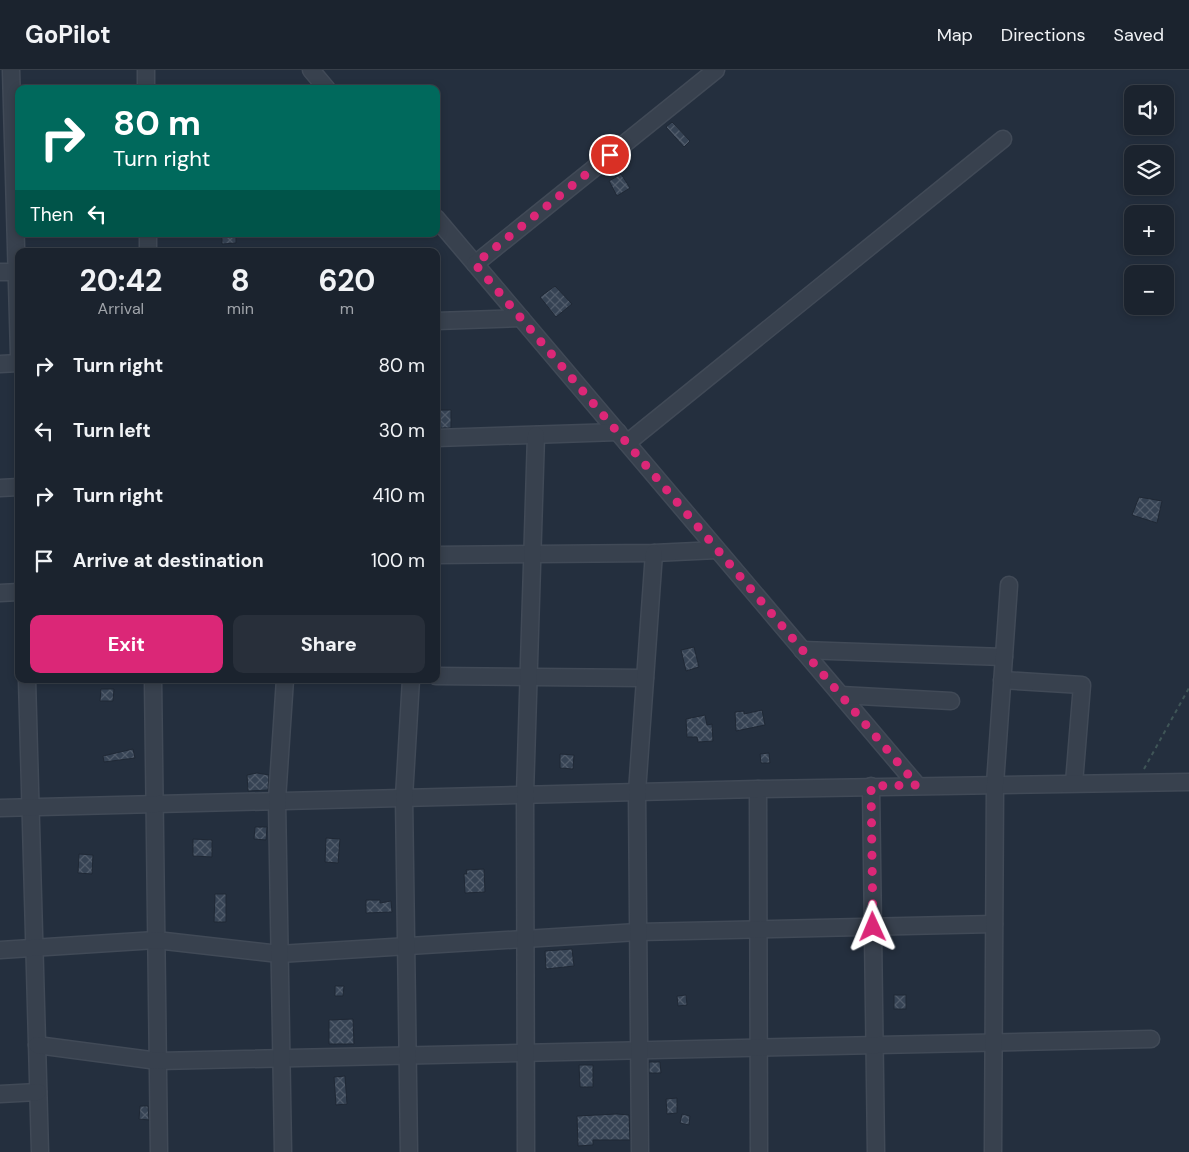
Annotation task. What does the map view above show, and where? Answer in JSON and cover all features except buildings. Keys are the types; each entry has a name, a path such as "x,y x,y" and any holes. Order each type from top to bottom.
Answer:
{"street":[{"path":"11,70 15,90 7,184 15,206"},
{"path":"146,70 146,85"},
{"path":"311,70 323,85"},
{"path":"475,264 716,70"},
{"path":"440,438 536,435 622,438 1003,138"},
{"path":"440,223 917,785"},
{"path":"0,272 15,272"},
{"path":"440,321 521,318"},
{"path":"0,364 15,363"},
{"path":"526,1152 525,794 536,435"},
{"path":"0,488 15,487"},
{"path":"440,556 654,554 717,550"},
{"path":"640,1152 637,792 654,554"},
{"path":"993,1152 995,784 1009,585"},
{"path":"0,593 15,592"},
{"path":"802,650 1004,657"},
{"path":"440,676 645,678"},
{"path":"1002,680 1082,685 1074,783"},
{"path":"27,683 40,1152"},
{"path":"153,683 159,1152"},
{"path":"283,1152 277,800 285,683"},
{"path":"409,1152 404,797 410,683"},
{"path":"841,696 951,701"},
{"path":"0,808 871,786 1189,782"},
{"path":"871,786 876,1152"},
{"path":"758,789 758,1152"},
{"path":"0,950 156,940 279,954 638,932 994,924"},
{"path":"37,1045 158,1062 1151,1040"},
{"path":"0,1094 38,1092"}],"path":[{"path":"1137,782 1189,688"}],"route":[{"path":"610,155 475,264 917,785 871,786 873,927"}]}
